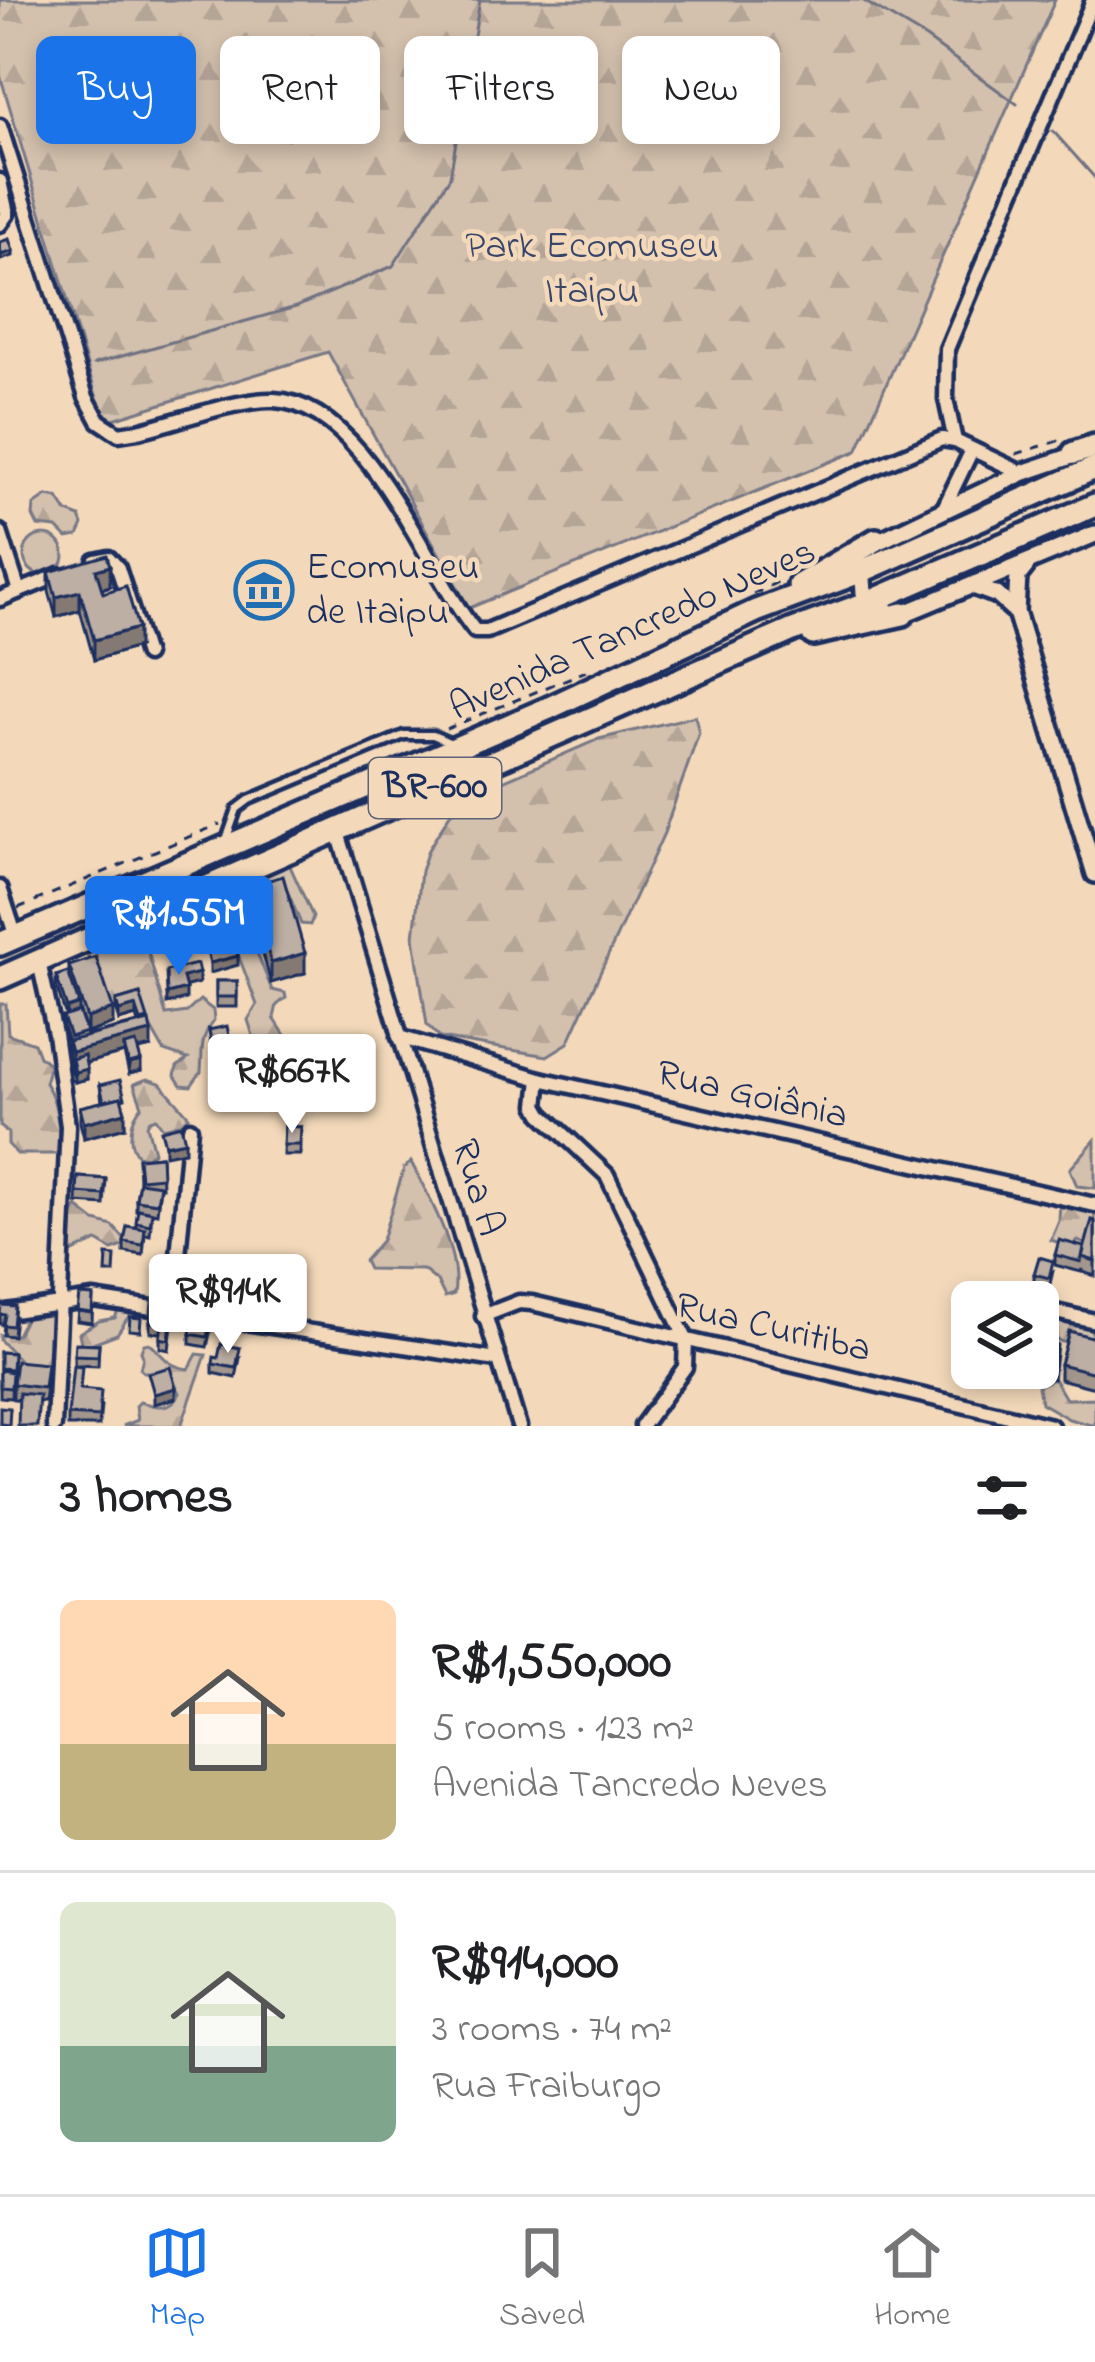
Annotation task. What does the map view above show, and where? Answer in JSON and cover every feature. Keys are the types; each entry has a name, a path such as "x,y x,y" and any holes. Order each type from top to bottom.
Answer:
{"main road":[{"name":"Avenida Tancredo Neves","path":"8,940 224,847 747,606 860,572 1095,468"},
{"name":"Avenida Tancredo Neves","path":"0,978 1095,505"},
{"path":"747,606 876,540"},
{"path":"766,644 903,614"}],"street":[{"path":"955,441 946,399 947,349 1093,0"},
{"path":"0,126 86,397 99,421 118,434 267,399 290,402 328,422 352,443 398,505 475,631 487,631 942,440 955,441 1022,473"},
{"path":"0,182 7,214 0,224"},
{"path":"1084,448 876,540 860,572 864,593 891,614 903,614 1095,534"},
{"path":"944,508 971,452"},
{"path":"0,532 19,591"},
{"path":"0,598 109,558 118,568 146,655"},
{"path":"1028,563 1018,576 1016,612 1095,874"},
{"path":"973,586 997,595 1016,612"},
{"name":"Rua A","path":"337,830 519,1426"},
{"path":"0,888 8,912 8,940"},
{"path":"39,962 68,1126 54,1426"},
{"name":"Rua Goiânia","path":"399,1037 540,1079 1095,1205"},
{"path":"540,1079 537,1105 542,1114 607,1175 686,1339 685,1366 642,1426"},
{"path":"173,1309 190,1128"},
{"path":"0,1313 93,1299 497,1360"},
{"name":"Rua Curitiba","path":"483,1316 519,1302 532,1303 1051,1426"},
{"path":"1059,1313 1095,1322"}],"lane":[{"path":"224,847 230,822 249,800 404,735 419,732 447,742"}],"path":[{"path":"1000,464 1022,451 1084,448"},
{"path":"747,606 795,573"},
{"path":"447,742 478,715 596,667"},
{"path":"8,912 230,822"}],"green space":[{"name":"Park Ecomuseu Itaipu","path":"0,0 1055,0 857,451 469,608 328,352 104,422 0,75"},
{"path":"47,496 58,498 67,512 80,517 83,525 78,536 67,538 57,528 38,526 34,505"},
{"path":"44,535 58,541 64,555 58,569 44,575 30,569 24,555 30,541"},
{"path":"695,716 699,733 664,833 568,1043 547,1056 440,1038 427,1025 414,937 421,871 450,814 466,797 599,739"},
{"path":"283,864 290,866 313,917 310,925 301,924 289,895 249,891 246,884"},
{"path":"205,909 228,909 242,916 272,990 285,993 274,1018 285,1035 275,1046 256,1045 248,1020 257,1005 235,946 197,941 183,931 160,942 153,939 150,931 156,922"},
{"path":"140,924 166,1015 187,1012 200,1000 213,1010 201,1072 191,1086 181,1085 175,1076 177,1067 188,1059 164,1051 147,1021 118,1006 109,1013 84,947"},
{"path":"0,1004 6,1004 8,1034 34,1043 39,1056 50,1065 45,1083 55,1106 62,1147 56,1154 17,1154 0,1126"},
{"path":"147,1079 160,1083 189,1116 163,1128 156,1118 150,1120 154,1152 146,1157 137,1155 131,1137 142,1106 134,1084"},
{"path":"1095,1140 1095,1188 1077,1186 1070,1169"},
{"path":"411,1162 453,1261 454,1294 445,1297 437,1281 423,1270 368,1269 364,1261 382,1240 404,1168"},
{"path":"1060,1199 1095,1210 1095,1235 1087,1245 1078,1241 1072,1247 1051,1240 1059,1221"},
{"path":"77,1207 95,1221 113,1226 125,1240 123,1246 112,1250 97,1241 71,1253 67,1250 70,1220"},
{"path":"119,1309 140,1311 140,1318 127,1319 117,1334 82,1347 79,1333 115,1318"},
{"path":"29,1311 56,1313 55,1361 44,1369 26,1367 0,1335 17,1335"},
{"path":"1059,1318 1091,1328 1095,1345 1059,1340"},
{"path":"149,1343 181,1368 189,1369 197,1354 206,1355 181,1426 123,1426 138,1420 140,1402 167,1405 180,1393 169,1372 140,1369 141,1351"},
{"path":"1059,1387 1066,1399 1095,1398 1095,1426 1069,1419 1041,1403 1039,1389"}],"building":[{"path":"9,239 13,251 1,255 0,242"},
{"path":"107,555 110,566 96,570 103,593 126,586 138,628 94,640 80,591 56,597 49,572"},
{"path":"283,876 305,953 271,963 249,886"},
{"path":"233,939 238,956 210,963 206,946"},
{"path":"96,957 113,1009 87,1018 69,966"},
{"path":"197,964 199,973 183,977 186,989 167,994 166,971"},
{"path":"68,972 79,1004 67,1008 56,976"},
{"path":"216,981 237,981 237,997 216,997"},
{"path":"140,994 148,1019 141,1021 136,1006 119,1011 116,1001"},
{"path":"79,1012 86,1032 70,1037 63,1017"},
{"path":"149,1021 151,1032 71,1052 68,1041"},
{"path":"227,1026 231,1046 213,1049 209,1030"},
{"path":"136,1043 141,1061 129,1064 124,1046"},
{"path":"84,1055 87,1069 75,1072 72,1059"},
{"path":"274,1067 276,1079 253,1083 250,1071"},
{"path":"120,1080 125,1098 104,1101 100,1085"},
{"path":"121,1097 125,1112 84,1123 80,1107"},
{"path":"181,1125 185,1141 165,1145 161,1130"},
{"path":"284,1126 301,1127 300,1145 283,1145"},
{"path":"161,1156 162,1177 140,1179 138,1158"},
{"path":"78,1177 106,1179 104,1195 77,1193"},
{"path":"139,1182 160,1185 157,1203 136,1200"},
{"path":"138,1209 152,1212 150,1225 136,1222"},
{"path":"1095,1221 1095,1261 1082,1257"},
{"path":"127,1226 145,1229 143,1245 124,1242"},
{"path":"1059,1240 1084,1247 1081,1262 1055,1255"},
{"path":"107,1255 115,1256 114,1273 106,1273"},
{"path":"1039,1257 1053,1261 1049,1278 1034,1274"},
{"path":"79,1295 93,1296 92,1313 77,1311"},
{"path":"152,1303 173,1306 169,1340 160,1338 162,1323 150,1322"},
{"path":"1,1305 15,1306 13,1326 3,1325"},
{"path":"194,1311 212,1315 207,1337 190,1334"},
{"path":"130,1317 141,1318 140,1331 129,1330"},
{"path":"1069,1331 1095,1338 1095,1373 1060,1364"},
{"path":"75,1343 99,1344 98,1356 74,1355"},
{"path":"221,1344 240,1348 236,1368 213,1364"},
{"path":"0,1352 13,1353 12,1369 0,1368"},
{"path":"16,1361 47,1364 44,1388 13,1384"},
{"path":"73,1366 82,1367 80,1389 101,1391 99,1417 68,1415"},
{"path":"170,1367 176,1388 154,1394 148,1373"},
{"path":"0,1370 12,1372 11,1388 0,1387"},
{"path":"19,1393 39,1395 37,1426 18,1426"},
{"path":"0,1407 10,1408 9,1425 0,1424"}],"waterway":[{"path":"94,364 296,307 393,266 450,177 480,0"},
{"path":"862,0 926,38 1017,104"},
{"path":"1053,131 1095,178"}],"place":[{"name":"Ecomuseu de Itaipu","path":"264,590"}]}
